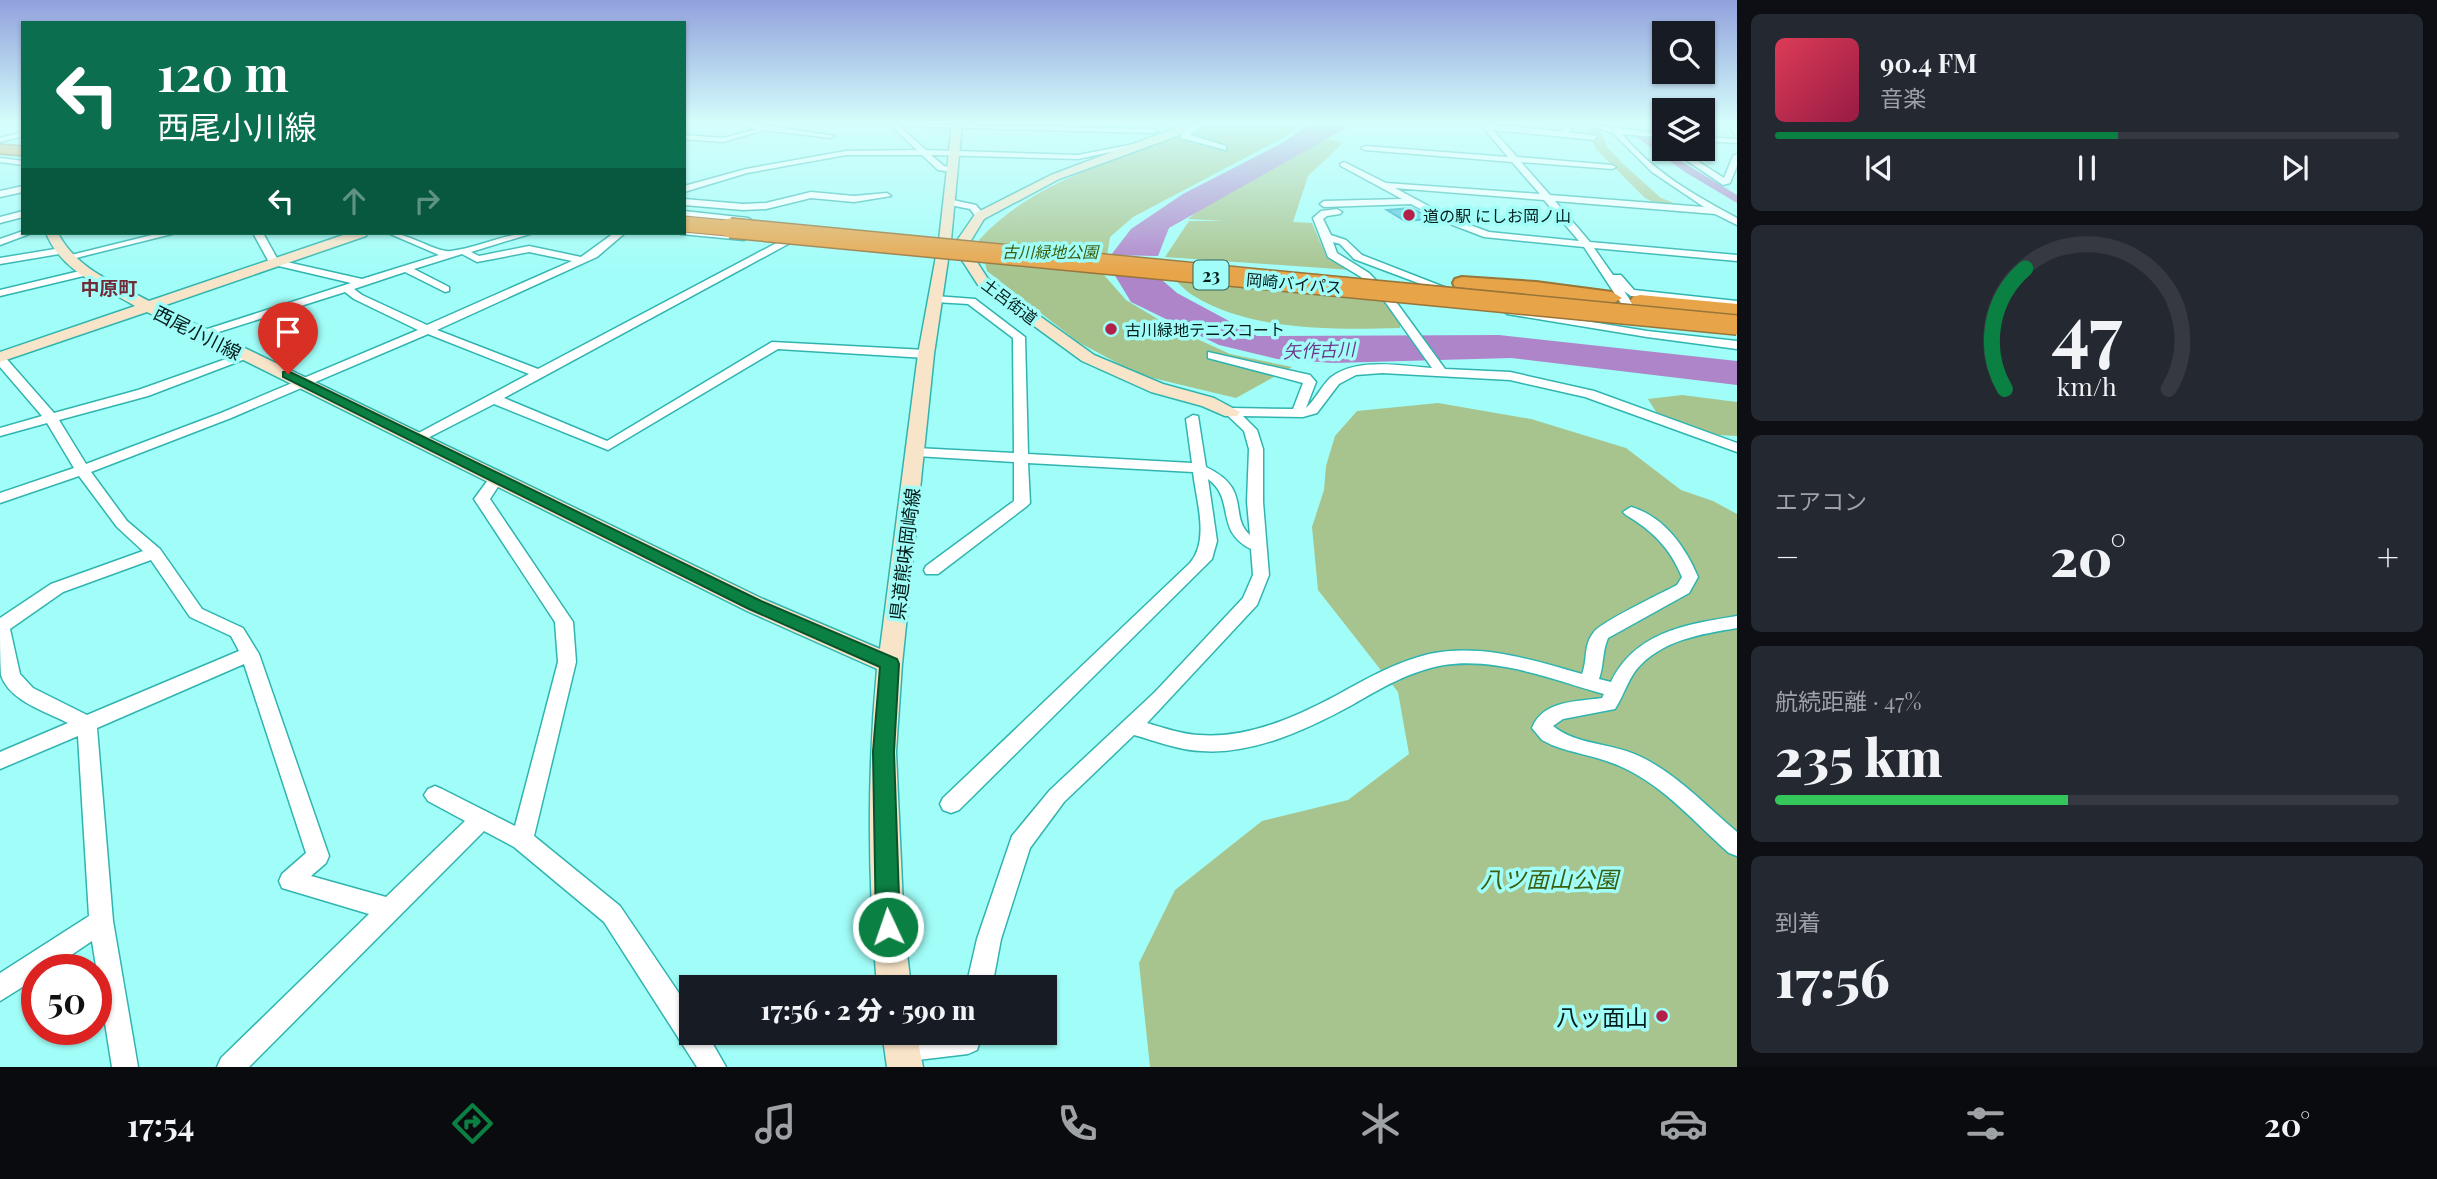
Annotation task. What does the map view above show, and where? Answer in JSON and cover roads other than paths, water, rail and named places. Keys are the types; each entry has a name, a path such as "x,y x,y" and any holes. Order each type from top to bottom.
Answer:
{"highway":[{"name":"岡崎バイパス","path":"686,223 790,235 1192,268 1737,319"},
{"name":"岡崎バイパス","path":"686,223 1613,305"},
{"name":"23","path":"1192,268 1536,288 1737,327"},
{"name":"23","path":"1613,305 1640,301 1737,310"}],"main road":[{"name":"県道熊味岡崎線","path":"893,975 884,833 884,752 890,664 926,354 951,174"},
{"path":"980,216 1064,174"},
{"name":"土呂街道","path":"980,216 963,242 971,266 983,282 1088,358 1157,388 1208,402 1231,412"},
{"name":"西尾小川線","path":"53,235 64,254 88,272 147,306 755,605 890,664"},
{"path":"0,358 355,235"}],"street":[{"path":"686,188 736,174"},
{"path":"1363,174 1448,220 1488,234 1737,258"},
{"path":"1527,174 1587,244 1647,334"},
{"path":"1663,174 1737,222"},
{"path":"1712,174 1726,183 1733,174"},
{"path":"1383,184 1717,211"},
{"path":"0,194 21,189"},
{"path":"686,202 743,207 766,206 811,195 854,199 887,196"},
{"path":"1322,204 1413,201"},
{"path":"948,202 973,207 980,216"},
{"path":"1337,212 1324,213 1318,218 1332,255 1365,275 1390,301 1439,369"},
{"path":"0,220 21,215"},
{"path":"686,223 943,247"},
{"path":"0,242 21,235"},
{"path":"0,261 64,254 161,235"},
{"path":"259,235 274,262 363,283"},
{"path":"398,235 448,255"},
{"path":"202,334 448,255 521,235"},
{"path":"0,498 166,441 308,383 593,255 618,235"},
{"path":"416,440 541,375 790,235 943,247"},
{"path":"1327,237 1343,242 1358,257 1374,264 1507,312 1737,345"},
{"path":"463,251 477,259 529,248 582,260"},
{"path":"406,269 445,289"},
{"path":"1606,270 1631,293 1737,304"},
{"path":"0,293 88,272"},
{"path":"347,288 358,297 428,330 541,375"},
{"path":"932,570 1022,503 1019,338 971,301 935,299"},
{"path":"494,399 608,446 776,345 926,354"},
{"path":"1212,355 1306,378 1310,387 1298,407 1303,413"},
{"path":"0,432 143,393 247,356"},
{"path":"0,358 51,418 83,471 122,524 154,553 196,613 237,632 250,654 318,856 290,881 389,909"},
{"path":"1231,412 1303,413 1312,410 1335,381 1353,371 1439,369 1510,376 1552,384 1589,394 1737,448"},
{"path":"1231,412 1250,430"},
{"path":"982,975 989,939 1020,844 1056,796 1132,727 1251,601 1261,575 1255,502 1256,449 1247,421 1258,413"},
{"path":"951,804 1206,555 1209,541 1193,419"},
{"path":"916,452 1198,468 1220,480 1230,495 1235,529 1244,540 1260,547"},
{"path":"496,479 482,499 564,622 567,662 522,840"},
{"path":"1588,683 1595,664 1594,649 1601,634 1683,589 1689,577 1682,557 1656,525 1631,512"},
{"path":"87,724 26,693 11,677 1,625 57,589 154,553"},
{"path":"1737,622 1664,639 1638,657 1614,690 1608,704 1559,712 1545,720 1542,728 1550,737 1608,752 1640,766 1737,846"},
{"path":"0,761 250,654"},
{"path":"1132,727 1200,743 1222,743 1268,732 1312,717 1402,667 1449,658 1491,658 1614,690"},
{"path":"87,724 101,921 125,1067"},
{"path":"435,795 522,840 612,914 713,1067"},
{"path":"230,1067 481,819"},
{"path":"0,988 101,921"},
{"path":"902,1049 935,1045"}],"water":[{"path":"1222,174 1265,174 1169,228 1158,256 1111,255 1131,229 1183,194"},
{"path":"1688,174 1702,174 1737,195 1737,203"},
{"name":"矢作古川","path":"1111,269 1153,272 1177,293 1257,336 1499,335 1737,361 1737,385 1511,358 1333,363 1277,359 1219,345 1131,302"}],"waterway":[{"path":"0,239 21,232"}],"place":[{"name":"道の駅 にしお岡ノ山","path":"1409,215"},
{"name":"古川緑地テニスコート","path":"1111,329"},
{"name":"八ッ面山","path":"1662,1016"}],"district":[{"name":"中原町","path":"109,287"}],"park label":[{"name":"古川緑地公園","path":"1050,251"},
{"name":"八ツ面山公園","path":"1549,878"}]}
